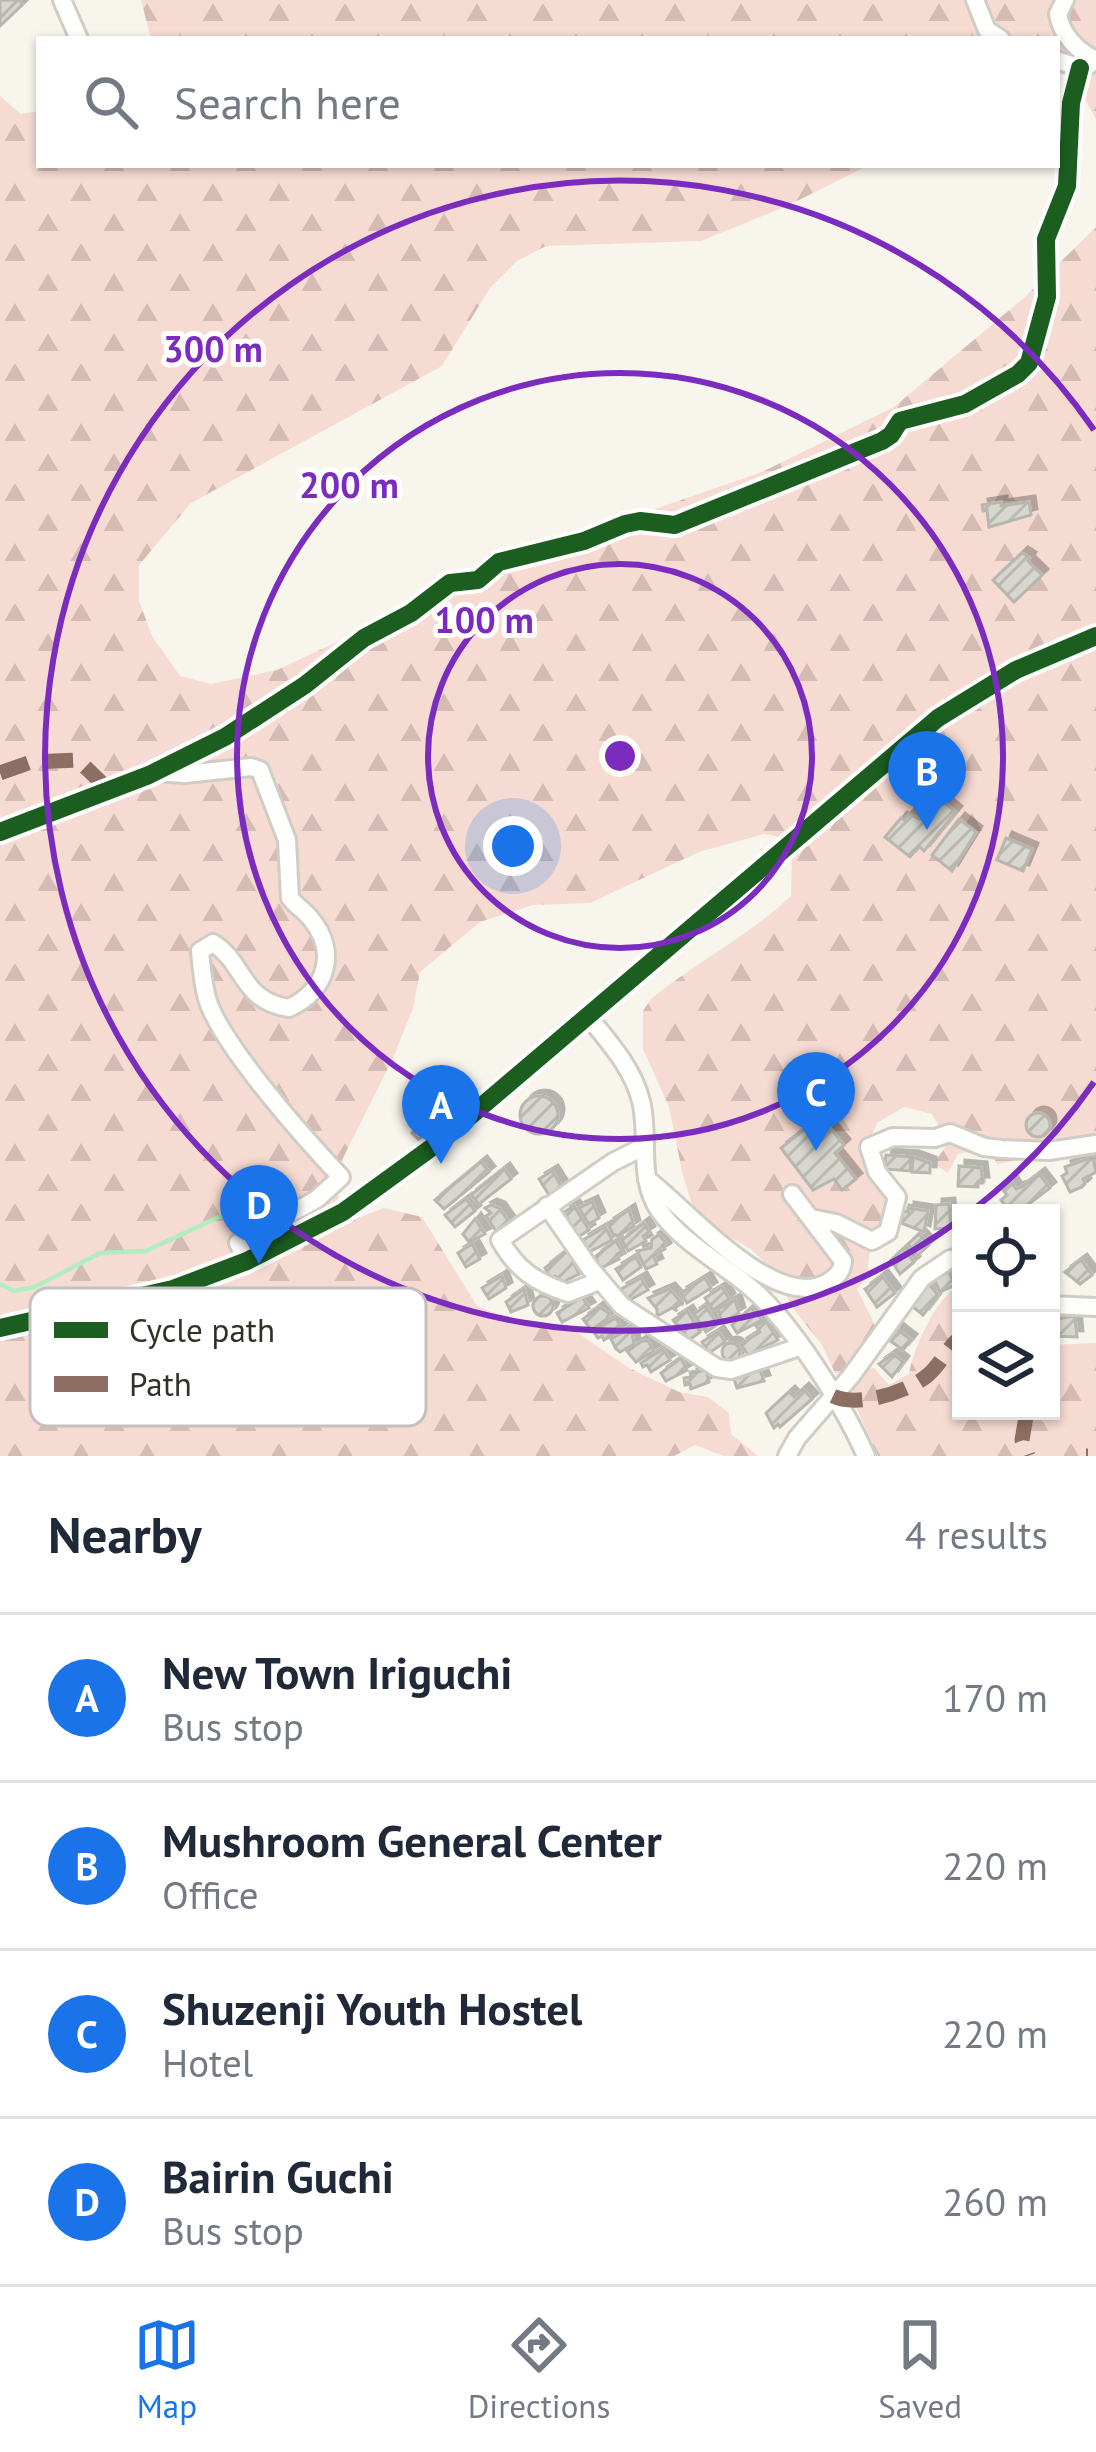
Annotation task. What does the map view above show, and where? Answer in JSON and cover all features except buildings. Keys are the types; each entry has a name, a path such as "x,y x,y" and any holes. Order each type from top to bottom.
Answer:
{"street":[{"path":"62,0 78,36"},
{"path":"975,0 987,30 996,36"},
{"path":"1065,0 1058,14 1063,31 1091,64"},
{"path":"1060,60 1091,64"},
{"path":"0,832 154,771 225,737 450,583 478,580 499,562 584,541 625,524 683,522 882,441 900,421 965,404 1024,370 1047,297 1046,239 1066,186 1071,103 1091,64"},
{"path":"176,1288 247,1261 344,1212 391,1179 938,718 1016,670 1096,637"},
{"path":"154,771 260,770 287,840 290,898 323,937 328,958 314,991 289,1008 275,1006 249,990 224,951 212,944 200,951 207,996 220,1026 341,1177 317,1199 238,1243 247,1261"},
{"path":"587,1015 638,1089 647,1178 659,1209 678,1232 764,1300 833,1396 866,1456"},
{"path":"811,1218 836,1223 872,1241 887,1232 897,1197 877,1172 869,1147 883,1139 956,1133 984,1147 1033,1151 1096,1144"},
{"path":"599,1281 576,1292 561,1291 526,1276 500,1240 645,1146"},
{"path":"647,1178 693,1221 785,1287 822,1286 844,1267 843,1261 792,1193"},
{"path":"548,1206 599,1281 637,1318 716,1368 730,1370 799,1347"},
{"path":"787,1456 796,1438 922,1278 952,1261"},
{"path":"1060,1306 1095,1304"},
{"path":"0,1328 30,1321"}],"green space":[{"path":"141,0 1096,0 1096,119 1070,72 1060,74 1060,36 150,36"},
{"path":"0,96 21,114 36,112 36,168 863,168 701,241 546,246 517,261 490,288 442,366 191,503 139,565 139,601 152,636 180,676 211,684 277,670 444,592 762,472 894,407 1026,296 1096,227 1096,1135 1058,1159 1029,1157 998,1164 980,1152 958,1154 948,1173 937,1166 948,1143 932,1114 904,1107 877,1123 863,1155 894,1199 872,1245 869,1275 857,1289 875,1325 844,1373 835,1373 774,1271 751,1249 708,1225 692,1204 669,1107 643,1049 643,1011 651,999 791,896 792,856 776,836 764,834 699,852 590,903 533,905 480,922 420,972 413,1008 393,1058 341,1162 338,1201 350,1221 384,1208 422,1217 477,1306 516,1321 578,1333 629,1368 679,1392 708,1397 729,1413 731,1434 758,1456 724,1456 695,1445 674,1456 0,1456"},
{"path":"952,1291 952,1420 1060,1420 1060,1345 1096,1343 1096,1456 878,1456 850,1394 864,1370 874,1368 889,1385 909,1374 920,1339"}],"waterway":[{"path":"0,1284 14,1291 35,1287 100,1253 146,1251 251,1202"}],"marked path":[{"path":"0,773 31,762 78,760 107,788"},
{"path":"833,1396 869,1399 908,1387 928,1375 952,1345"},
{"path":"1025,1420 1022,1440 1028,1456"}],"cycle path":[{"path":"0,832 149,775 225,737 450,583 478,580 499,562 584,541 625,524 675,525 882,441 900,421 965,404 1018,374 1029,363 1047,297 1046,239 1067,186 1071,103 1080,68"},
{"path":"176,1288 247,1261 343,1212 442,1140 938,718 1016,670 1096,636"},
{"path":"0,1328 30,1321"}],"place":[{"name":"Mushroom General Center","path":"927,830"},
{"name":"Shuzenji Youth Hostel","path":"816,1151"},
{"name":"New Town Iriguchi","path":"441,1164"},
{"name":"Bairin Guchi","path":"259,1264"}]}
